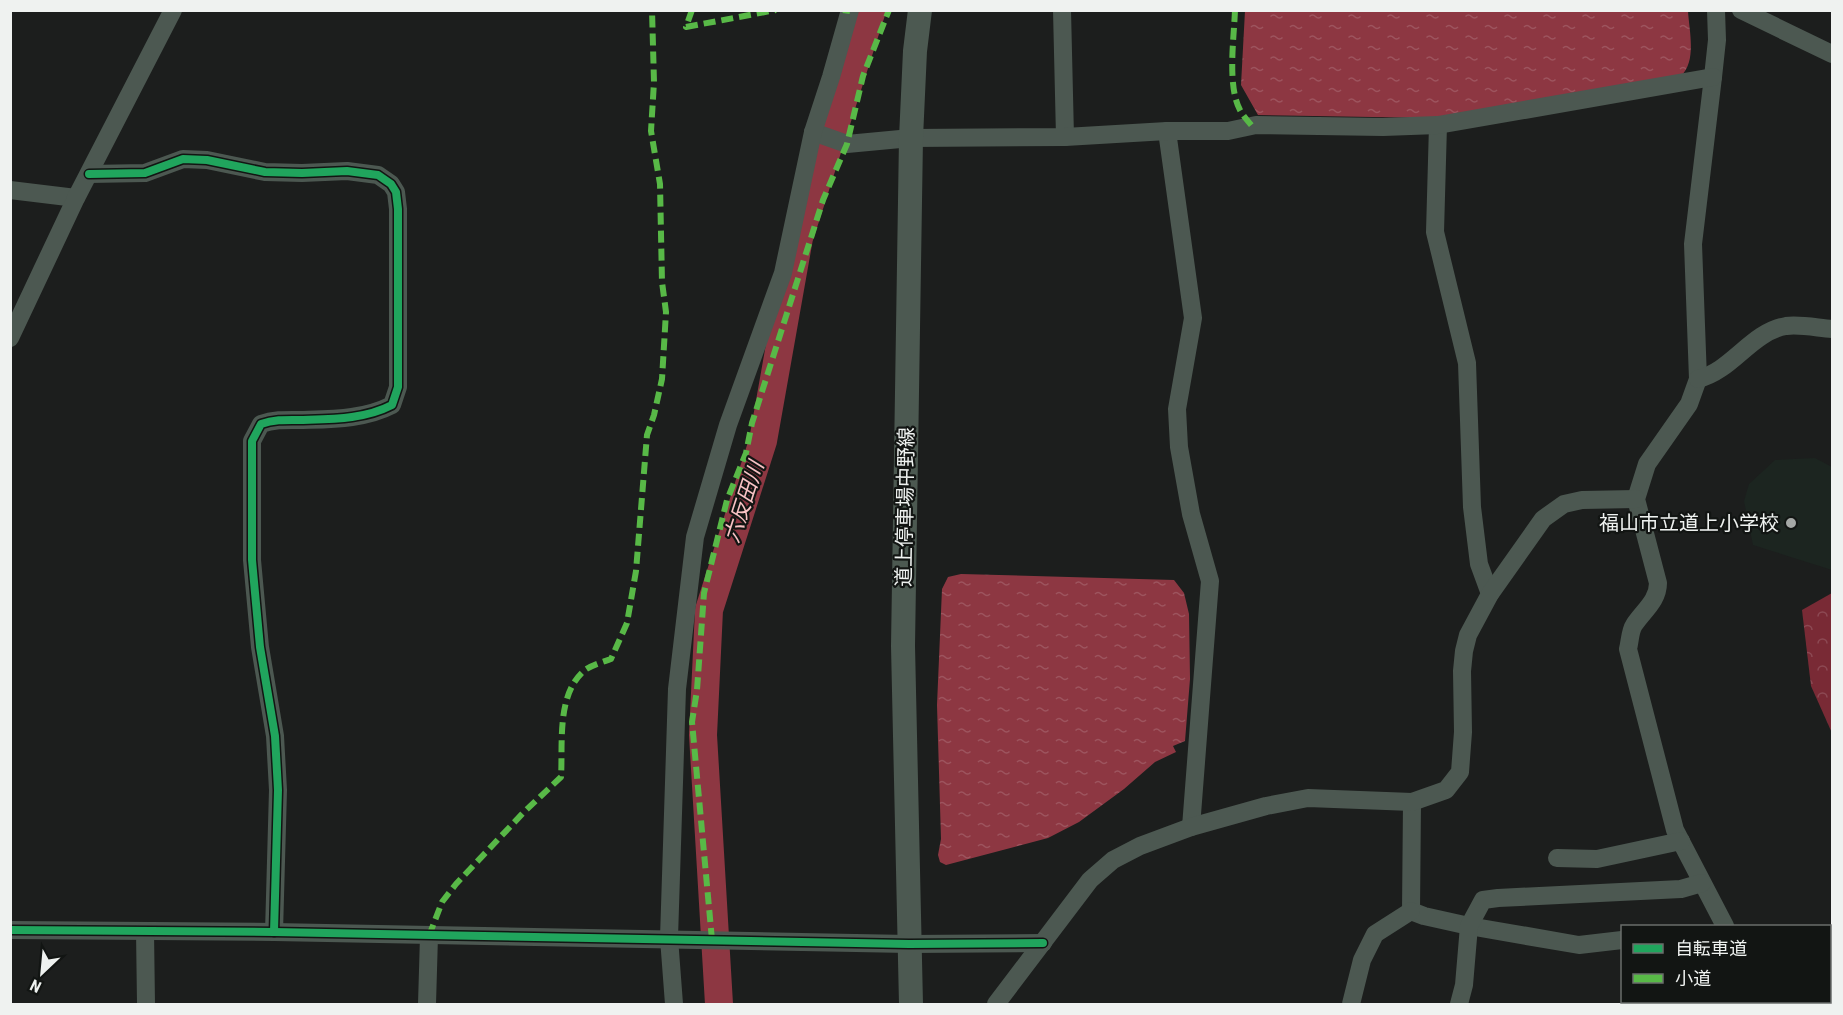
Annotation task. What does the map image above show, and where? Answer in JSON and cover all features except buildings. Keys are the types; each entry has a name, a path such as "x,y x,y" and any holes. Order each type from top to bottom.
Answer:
{"main road":[{"name":"道上停車場中野線","path":"911,1005 903,646 911,138 915,51 920,10"}],"street":[{"path":"10,338 76,198 173,10"},
{"path":"674,1005 677,688 695,537 728,425 783,273 813,132 850,10"},
{"path":"1062,10 1065,137"},
{"path":"1716,10 1717,40 1693,244 1698,379 1689,404 1647,464 1636,499 1658,589 1655,598 1633,627 1628,649 1675,830 1721,925"},
{"path":"1741,10 1833,54"},
{"path":"813,132 847,144 911,138 1065,137 1167,131 1228,131 1256,125 1383,127 1438,125 1713,77"},
{"path":"1438,125 1435,232 1467,363 1472,507 1479,564 1490,594"},
{"path":"1167,131 1193,318 1177,409 1179,447 1191,514 1210,581 1191,827"},
{"path":"89,174 145,173 183,159 207,160 265,172 347,171 378,175 391,184 396,192 398,209 398,387 392,405 378,413 340,419 273,420 261,424 252,441 252,560 260,647 275,736 278,790 274,932"},
{"path":"10,190 76,198"},
{"path":"1698,379 1712,376 1768,332 1786,326 1833,328"},
{"path":"996,1005 1090,880 1113,860 1140,846 1191,827 1266,806 1308,798 1412,802 1446,790 1460,772 1464,651 1468,635 1490,594 1543,519 1564,504 1582,500 1636,499"},
{"path":"1410,911 1412,802"},
{"path":"1557,858 1597,859 1681,841"},
{"path":"1460,1005 1464,985 1468,926 1483,900 1681,890 1702,883"},
{"path":"1410,911 1468,926 1579,945 1621,940"},
{"path":"1351,1005 1362,960 1375,934 1410,911"},
{"path":"10,930 274,932 909,944 1043,943"},
{"path":"145,931 146,1005"},
{"path":"427,1005 429,936"}],"shaded area":[{"name":"福山市立道上小学校","path":"1815,458 1832,467 1832,570 1753,545 1744,501 1749,484 1775,460"}],"green space":[{"path":"1832,593 1832,733 1811,686 1802,610"}],"water":[{"path":"1245,11 1688,11 1691,54 1686,70 1681,76 1431,118 1258,115 1241,85"},
{"path":"961,574 1174,580 1184,593 1189,614 1190,679 1185,741 1173,746 1176,752 1155,762 1124,789 1079,822 1048,838 946,865 940,862 938,855 941,839 937,705 942,589 948,577"}],"waterway":[{"name":"六反田川","path":"719,1004 703,735 709,610 763,441 799,238 872,10"}],"marked path":[{"path":"429,936 442,902 456,884 523,813 561,777 563,720 569,692 585,670 611,659 627,623 636,571 647,435 662,379 666,312 662,282 660,184 651,131 654,82 652,10"},
{"path":"692,10 686,27 776,10"},
{"path":"843,10 850,11"},
{"path":"712,940 692,722 697,690 704,593 727,500 746,453 752,423 823,200 847,144 863,76 889,10"},
{"path":"1235,10 1232,75 1236,100 1240,110 1252,126"}],"cycle path":[{"path":"89,174 145,173 183,159 207,160 265,172 347,171 378,175 391,184 396,192 398,209 398,387 392,405 382,410 349,417 266,422 261,424 252,441 252,560 260,647 275,736 278,790 274,932"},
{"path":"10,930 274,932 909,944 1043,943"}],"place":[{"name":"福山市立道上小学校","path":"1791,523"}]}
